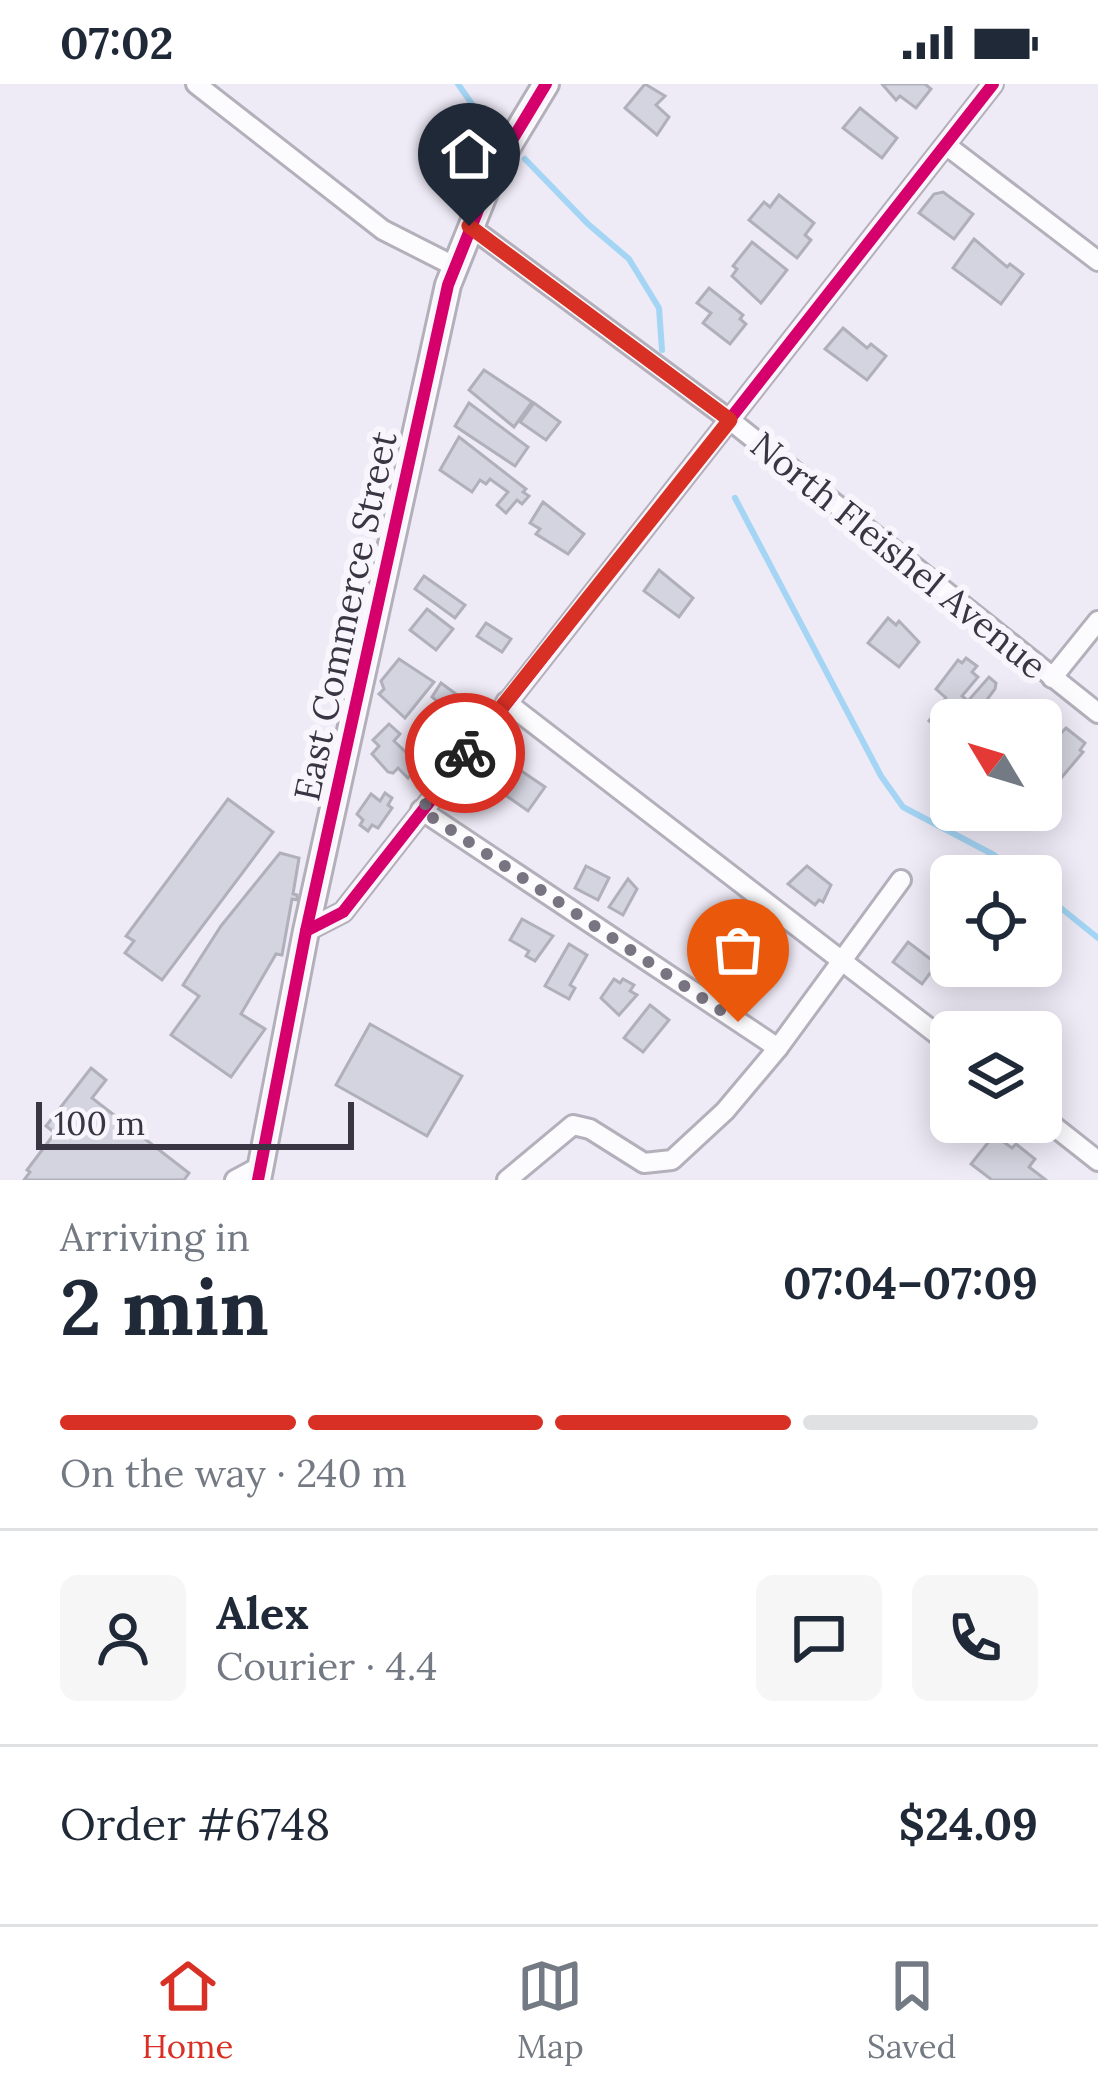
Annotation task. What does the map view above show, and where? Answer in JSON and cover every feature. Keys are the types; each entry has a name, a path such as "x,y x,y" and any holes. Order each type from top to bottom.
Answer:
{"street":[{"path":"196,84 383,230 454,266"},
{"name":"East Commerce Street","path":"259,1173 306,932 454,266 494,170 546,84"},
{"path":"306,932 343,912 993,84"},
{"path":"946,145 1098,261"},
{"name":"North Fleishel Avenue","path":"469,226 730,420 1098,713"},
{"path":"1052,678 1098,621"},
{"path":"506,702 930,1029"},
{"path":"421,810 778,1048"},
{"path":"507,1180 573,1125 590,1129 644,1162 672,1160 725,1111 778,1048 902,880"},
{"path":"1062,1133 1098,1161"},
{"path":"235,1180 259,1173"}],"building":[{"path":"645,84 665,96 656,105 669,117 657,135 625,108"},
{"path":"882,84 925,84 931,89 916,108 900,96 896,100"},
{"path":"860,108 897,138 882,158 843,128"},
{"path":"943,192 973,214 954,239 919,213 934,194"},
{"path":"779,195 814,223 805,235 811,240 797,258 749,220 764,202 770,207"},
{"path":"974,239 1007,267 1010,264 1023,274 1001,304 953,268"},
{"path":"752,242 787,270 761,303 732,276 737,269 733,266"},
{"path":"709,288 743,315 740,319 746,324 730,344 703,323 711,313 697,303"},
{"path":"843,328 867,348 871,344 886,356 867,380 825,349"},
{"path":"484,370 532,402 514,427 469,390"},
{"path":"469,403 528,447 515,466 455,426"},
{"path":"534,403 560,422 546,440 520,422"},
{"path":"459,437 526,489 523,492 529,496 522,504 517,500 506,513 497,505 508,492 490,479 486,484 480,480 472,492 440,470"},
{"path":"543,502 584,534 568,554 536,534 540,529 530,523"},
{"path":"659,570 693,598 679,617 644,591"},
{"path":"424,576 465,605 455,618 415,589"},
{"path":"427,609 453,629 436,650 410,630"},
{"path":"888,618 896,625 899,621 919,642 899,667 868,643"},
{"path":"486,623 511,639 502,652 477,636"},
{"path":"966,658 977,666 972,672 978,677 962,696 966,699 945,699 936,689 958,660 962,663"},
{"path":"399,659 434,682 405,718 379,694 384,689 381,681"},
{"path":"989,677 995,689 988,699 970,699"},
{"path":"441,683 471,705 458,724 439,711 443,706 432,697"},
{"path":"389,724 400,734 394,741 413,759 410,764 416,769 408,778 398,768 388,772 372,754 379,746 373,740"},
{"path":"1066,728 1085,743 1062,777 1062,732"},
{"path":"517,768 545,787 528,811 501,792 508,782 504,780"},
{"path":"385,793 392,798 388,805 392,808 378,828 372,825 368,831 357,814 371,794 380,801"},
{"path":"228,799 273,832 162,980 125,953 134,941 126,936"},
{"path":"280,853 299,858 293,894 297,900 292,899 282,955 276,954 241,1014 265,1029 231,1077 171,1035 199,996 183,985 221,926"},
{"path":"586,866 609,878 598,900 575,888"},
{"path":"807,866 831,885 823,902 815,905 788,884"},
{"path":"628,879 637,889 623,915 609,907"},
{"path":"522,919 553,936 535,961 526,956 529,951 510,940"},
{"path":"908,942 930,959 930,973 922,984 893,962"},
{"path":"569,944 587,955 570,985 575,988 569,999 545,986"},
{"path":"614,979 634,985 630,991 637,995 619,1015 601,998"},
{"path":"650,1005 669,1020 643,1052 624,1038"},
{"path":"370,1024 462,1076 427,1136 336,1085"},
{"path":"91,1068 106,1080 92,1098 189,1173 184,1180 24,1180 55,1133 46,1126"},
{"path":"988,1143 1012,1148 1016,1144 1035,1159 1029,1167 1046,1180 992,1180 971,1164"}],"waterway":[{"path":"458,84 488,127"},
{"path":"525,159 629,259 659,308 662,350"},
{"path":"735,498 881,776 903,807 994,855"},
{"path":"1062,909 1098,938"}],"cycle path":[{"path":"258,1180 306,931 448,285 494,170 546,84"},
{"path":"306,931 343,912 993,84"}],"way so far":[{"path":"465,753 421,810 738,1022"}],"route":[{"path":"465,753 730,420 469,226"}]}
